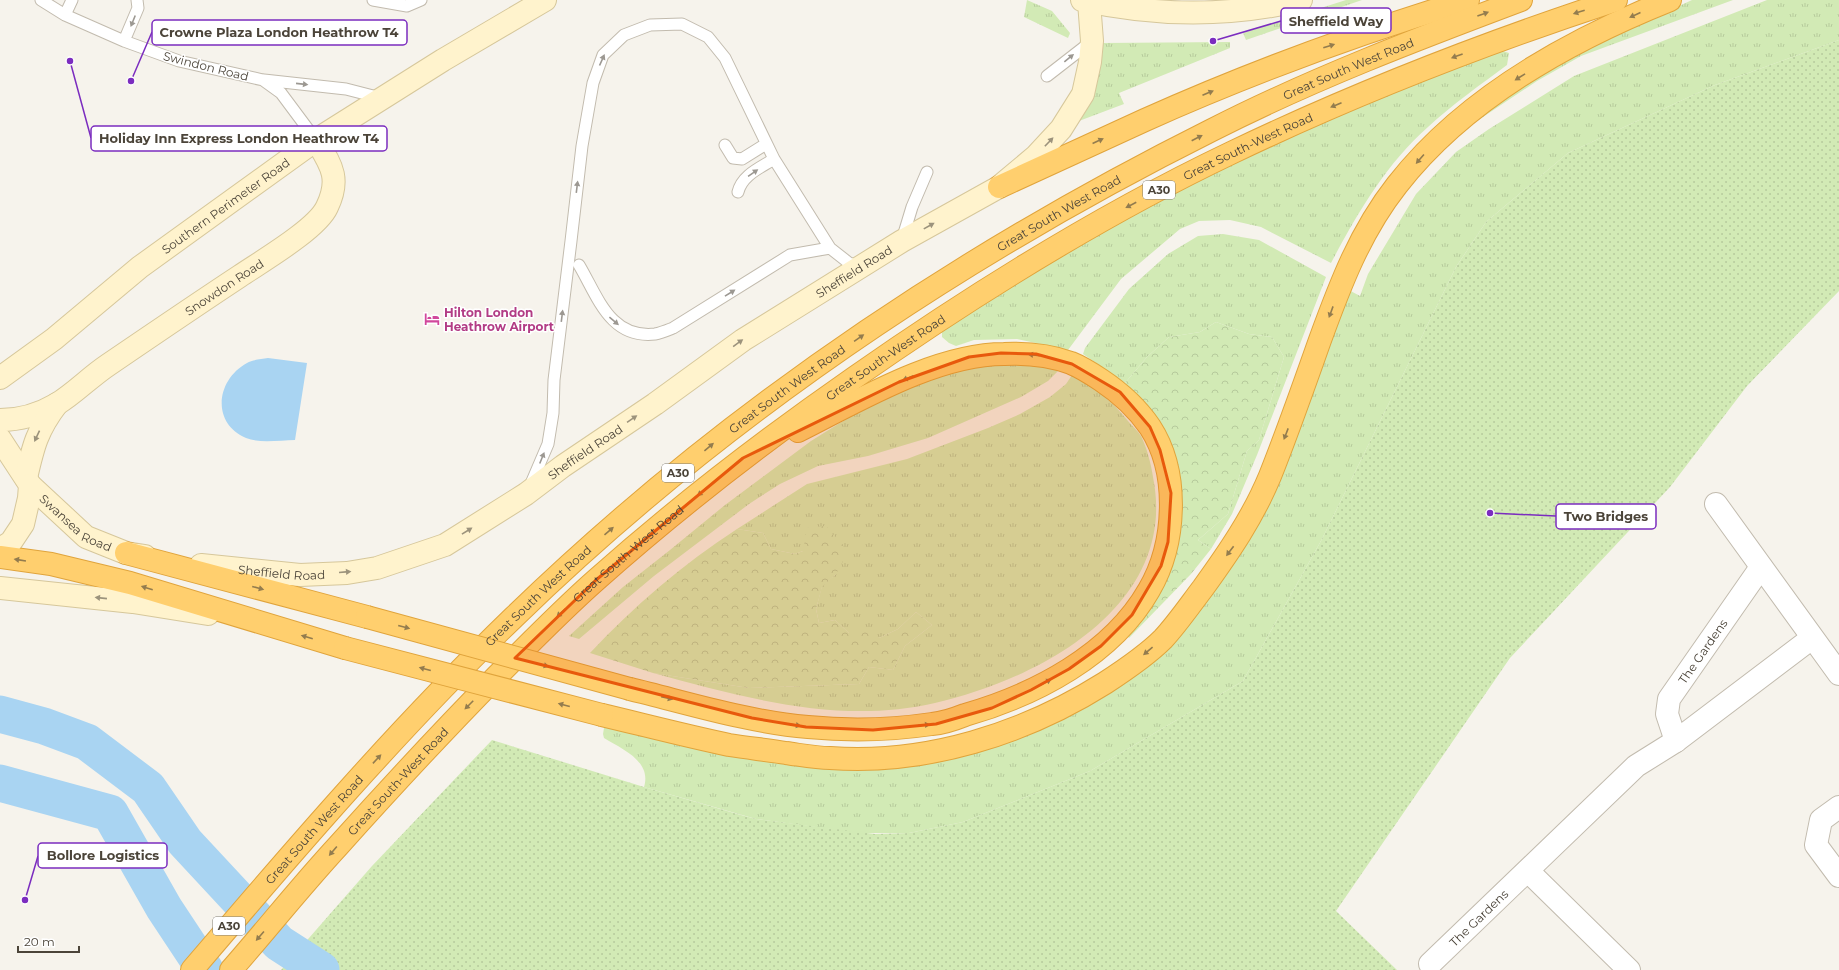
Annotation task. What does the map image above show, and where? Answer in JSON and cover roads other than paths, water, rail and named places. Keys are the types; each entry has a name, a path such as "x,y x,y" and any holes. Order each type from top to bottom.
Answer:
{"highway":[{"path":"1000,187 1146,119 1308,53 1468,0"},
{"name":"Great South West Road","path":"192,970 330,810 434,697 515,616 626,516 724,435 821,364 918,297 1011,239 1112,181 1216,128 1322,79 1430,34 1521,0"},
{"name":"Great South-West Road","path":"231,970 338,845 462,712 539,634 596,580 743,458 927,327 1026,264 1126,208 1229,154 1334,106 1441,62 1549,22 1616,0"},
{"path":"0,557 51,564 130,583 251,621 345,648 602,715 731,745 829,758 885,758 950,749 991,737 1031,721 1084,696 1130,666 1162,639 1235,545 1269,478 1344,275 1372,220 1397,185 1426,151 1456,124 1494,94 1562,51 1604,29 1670,0"},
{"path":"126,553 367,617 630,690 752,718 806,727 873,730 936,724 992,708 1069,670 1101,646 1132,615 1149,590 1161,566 1168,542 1171,493 1160,450 1150,427 1120,392 1072,364 1036,354 1001,353 969,357 935,367 899,382 743,458"}],"street":[{"name":"Southern Perimeter Road","path":"0,378 54,339 140,267 316,140 472,42 545,0"},
{"name":"Sheffield Road","path":"126,553 216,568 300,575 346,572 376,568 445,545 526,494 563,466 655,404 743,340 859,266 1000,187 1051,142 1075,110 1084,94 1088,79 1092,41 1086,1"},
{"path":"1086,1 1130,9 1183,13 1221,12 1289,1"},
{"name":"Snowdon Road","path":"0,420 12,420 36,415 58,404 93,376 319,221 327,207 334,180 332,167 316,140"},
{"name":"Snowdon Road","path":"0,549 11,542 23,524 29,498 28,481 34,442 44,422 58,404"},
{"name":"Swansea Road","path":"0,439 28,481 86,537 126,553"},
{"path":"1716,504 1839,674"},
{"name":"The Gardens","path":"1676,741 1667,714 1668,699 1761,567"},
{"path":"0,588 133,602 251,621"},
{"name":"The Gardens","path":"1430,964 1636,766 1676,741 1812,638"},
{"path":"1839,807 1821,820 1816,844 1839,876"},
{"path":"1528,871 1629,970"}],"lane":[{"name":"Swindon Road","path":"41,0 65,14 124,41 179,61 263,80 346,89 382,98"},
{"path":"65,14 72,0"},
{"path":"124,41 138,8 137,0"},
{"path":"373,0 407,6 421,0"},
{"path":"526,494 544,456 553,413 555,373 582,146 593,83 603,55 624,35 650,25 682,24 708,37 724,58 774,158 830,248 849,263 859,266"},
{"path":"1047,76 1092,41"},
{"name":"Swindon Road","path":"263,80 281,93 316,140"},
{"path":"725,145 733,158 742,159 766,144"},
{"path":"738,192 744,179 774,158"},
{"path":"902,241 912,207 927,172"},
{"path":"579,265 611,320 628,332 655,334 673,328 790,255 830,248"}],"water":[{"path":"268,358 307,363 295,440 258,441 246,438 235,431 227,422 223,412 222,401 224,390 229,380 237,370 254,360"}],"waterway":[{"path":"0,714 44,726 87,742 148,788 185,842 279,943 321,970"},
{"path":"0,783 110,813 164,908 205,970"}],"place":[{"name":"Sheffield Way","path":"1213,41"},
{"name":"Holiday Inn Express London Heathrow T4","path":"70,61"},
{"name":"Crowne Plaza London Heathrow T4","path":"131,81"},
{"name":"Hilton London Heathrow Airport","path":"432,319"},
{"name":"Two Bridges","path":"1490,513"},
{"name":"Bollore Logistics","path":"25,900"}]}
